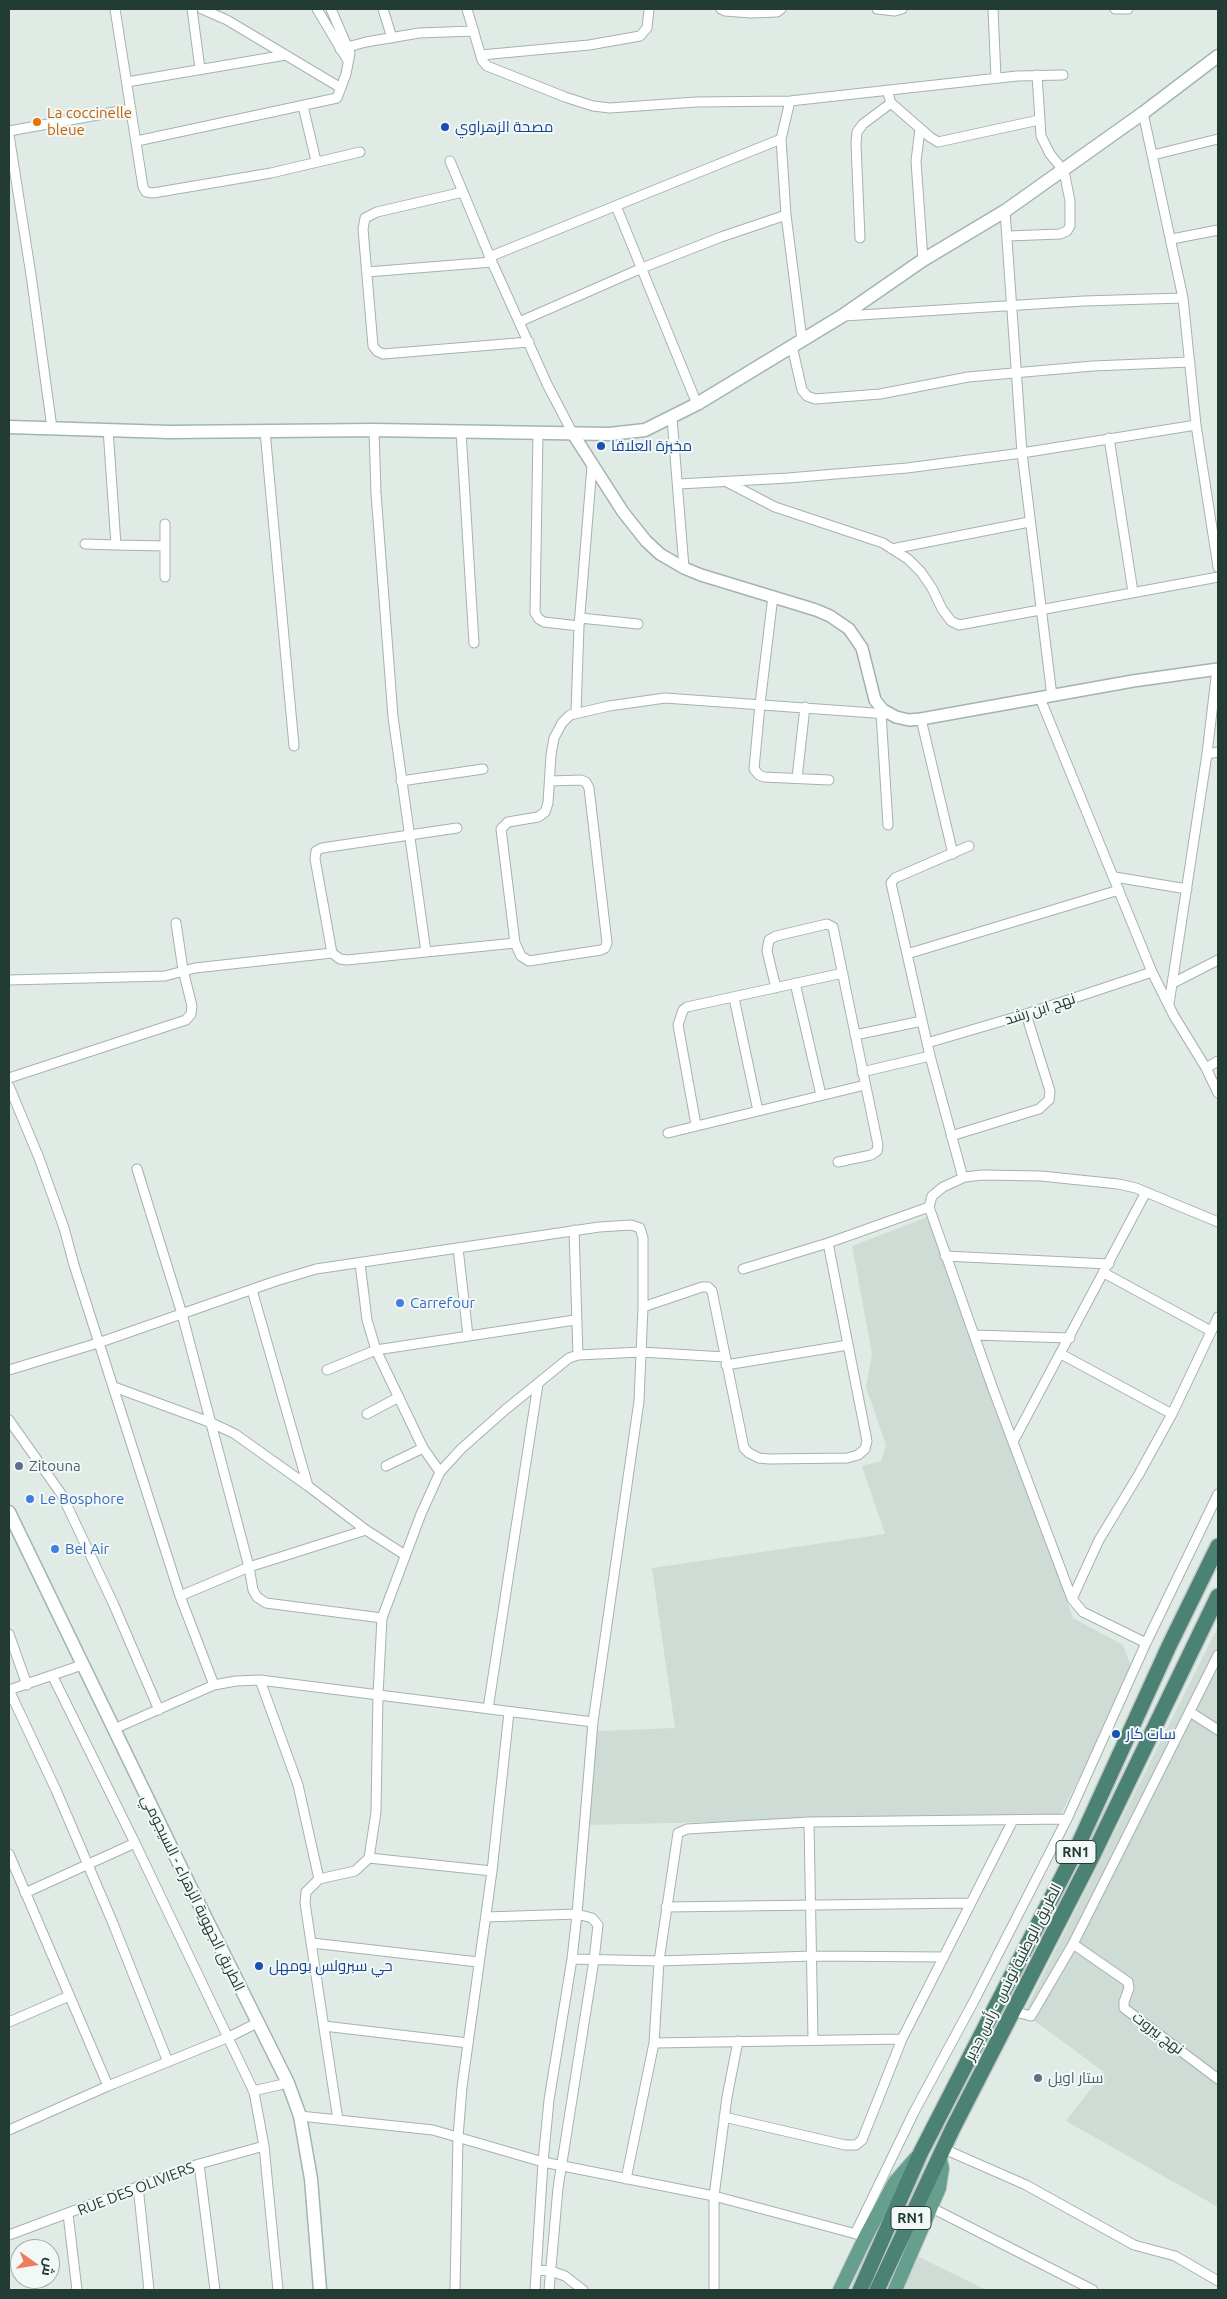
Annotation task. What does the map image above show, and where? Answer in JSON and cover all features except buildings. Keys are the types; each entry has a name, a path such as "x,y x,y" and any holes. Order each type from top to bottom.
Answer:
{"highway":[{"name":"الطريق الوطنية تونس - رأس جدير","path":"860,2290 921,2152 1076,1852 1169,1646 1218,1546"},
{"name":"الطريق الوطنية تونس - رأس جدير","path":"880,2284 1012,2012 1092,1857 1218,1596"}],"main road":[{"path":"9,427 169,432 374,430 609,434 637,431 672,418 697,404 842,316 923,260 1005,211 1144,113 1218,56"},
{"name":"الطريق الجهوية الزهراء - السيجومي","path":"9,1512 82,1665 288,2083 300,2116 311,2179 320,2290"},
{"path":"840,2290 861,2235 895,2182 921,2152"},
{"path":"895,2290 939,2188 942,2154"}],"street":[{"path":"115,9 143,187 148,193 271,172 360,152"},
{"path":"192,9 200,69"},
{"path":"202,9 227,20 341,88"},
{"path":"317,9 344,48"},
{"path":"137,141 337,98 348,61 331,9"},
{"path":"384,9 392,38"},
{"path":"467,9 484,63 494,70 565,97 602,107 616,108 696,102 790,101 996,78 1063,75"},
{"path":"480,55 589,45 640,36 647,28 649,9"},
{"path":"720,9 751,13 777,12 781,9"},
{"path":"877,9 895,11 902,9"},
{"path":"993,9 996,78"},
{"path":"1115,9 1128,9"},
{"path":"344,48 392,38 440,32 474,31"},
{"path":"127,82 286,55"},
{"path":"1008,236 1060,234 1068,232 1070,224 1070,201 1064,171 1045,147 1041,136 1037,75"},
{"path":"887,90 891,103 938,142 1040,120"},
{"path":"790,101 781,139 797,343 802,390 807,396 815,399 880,394 968,377 1092,366 1190,362"},
{"path":"860,238 857,132 863,124 891,103"},
{"path":"304,106 316,161"},
{"path":"9,131 131,109"},
{"path":"1144,113 1183,298 1196,425 1218,567"},
{"path":"920,129 916,161 923,260"},
{"path":"9,134 31,274 52,428"},
{"path":"367,272 490,259 781,139"},
{"path":"1153,155 1218,139"},
{"path":"450,161 490,259 547,384 592,466 623,512 646,541 660,554 684,568 830,616 854,634 862,648 872,694 885,714 888,825"},
{"path":"463,192 368,215 363,222 373,346 383,354 529,342"},
{"path":"616,206 697,404"},
{"path":"1005,211 1018,373 1022,453 1041,610 1046,697 1152,972 1218,1093"},
{"path":"519,322 642,268 721,237 786,215"},
{"path":"1172,239 1218,230"},
{"path":"842,316 1012,307 1084,301 1183,298"},
{"path":"672,418 679,484 684,568"},
{"path":"679,484 900,468 1022,453 1196,425"},
{"path":"108,429 116,545"},
{"path":"374,430 379,539 393,717 426,952"},
{"path":"265,431 294,746"},
{"path":"461,431 474,643"},
{"path":"538,433 536,613 538,619 544,622 638,624"},
{"path":"1109,438 1133,592"},
{"path":"576,712 580,622 592,466"},
{"path":"727,482 775,508 872,538 892,549 908,559 921,572 932,588 942,609 954,623 959,624 1218,577"},
{"path":"892,549 1030,522"},
{"path":"165,524 165,577"},
{"path":"85,544 165,546"},
{"path":"773,596 760,704 755,771 764,776 828,780"},
{"path":"550,781 581,780 586,782 589,788 607,943 601,950 532,961 522,958 515,943 501,830 508,822 542,815 548,803 550,781 554,738 562,723 576,712 636,701 665,698 805,707 885,714 903,719 921,719 1133,681 1218,669 1169,1004"},
{"path":"798,778 805,707"},
{"path":"921,719 953,854"},
{"path":"1207,754 1218,752"},
{"path":"401,781 483,769"},
{"path":"458,828 322,848 316,851 315,859 332,953 340,959 347,960 515,943"},
{"path":"963,1178 930,1056 891,886 892,880 969,846"},
{"path":"1115,877 1186,889"},
{"path":"907,954 1119,890"},
{"path":"9,1078 186,1020 191,1014 192,1006 183,970 176,923"},
{"path":"776,988 767,951 768,942 776,936 827,924 833,927 878,1148 871,1155 838,1162"},
{"path":"9,980 166,976 183,970 332,953"},
{"path":"1173,983 1218,960"},
{"name":"نهج ابن رشد","path":"928,1043 1026,1014 1152,972"},
{"path":"696,1125 678,1025 680,1014 687,1007 843,973"},
{"path":"795,983 820,1095"},
{"path":"734,998 758,1111"},
{"path":"951,1136 1039,1109 1049,1100 1050,1091 1026,1014"},
{"path":"855,1035 922,1021"},
{"path":"862,1072 930,1056"},
{"path":"1206,1068 1218,1061"},
{"path":"668,1133 865,1085"},
{"path":"9,1086 39,1158 64,1228 98,1342 180,1596 214,1685"},
{"path":"137,1168 182,1314 212,1423 249,1567 253,1590 257,1597 266,1602 382,1618"},
{"path":"1146,1643 1083,1612 1072,1599 945,1256 929,1207 930,1200 934,1193 950,1183 963,1178 990,1175 1041,1176 1103,1182 1146,1192 1218,1222"},
{"path":"1013,1442 1146,1192"},
{"path":"743,1268 828,1243 929,1207"},
{"path":"9,1370 316,1269 574,1230 631,1225 640,1228 643,1238 643,1307 635,1433 593,1722 572,1959 549,2100 535,2290"},
{"path":"574,1230 575,1320 578,1355"},
{"path":"643,1307 708,1287 713,1294 744,1448 748,1453 758,1458 770,1459 847,1458 861,1453 867,1441 828,1243"},
{"path":"458,1248 468,1336"},
{"path":"945,1256 1109,1264"},
{"path":"360,1263 367,1320 376,1350 423,1448 440,1472"},
{"path":"1104,1273 1211,1331"},
{"path":"252,1290 308,1486"},
{"path":"1072,1599 1099,1540 1139,1474 1172,1414 1218,1317"},
{"path":"328,1370 376,1350 575,1320"},
{"path":"974,1335 1070,1338"},
{"path":"338,2120 306,1903 306,1892 319,1879 355,1871 369,1858 376,1812 378,1695 382,1618 405,1555 440,1472 473,1438 561,1363 578,1355 641,1352 725,1361 848,1345"},
{"path":"1061,1354 1172,1414"},
{"path":"488,1709 538,1384"},
{"path":"114,1387 212,1423 235,1434 366,1530 405,1555"},
{"path":"367,1414 399,1397"},
{"path":"9,1420 62,1495 113,1603 159,1710"},
{"path":"386,1466 423,1448"},
{"path":"300,2116 433,2130 543,2162 714,2196 861,2235 914,2112 974,2001 1067,1819 1146,1643 1218,1494"},
{"path":"180,1596 249,1567 366,1530"},
{"path":"9,1634 27,1685"},
{"path":"1012,2012 1031,2016 1073,1944 1218,1655"},
{"path":"82,1665 53,1677 9,1690 56,1790 112,1921 168,2062"},
{"path":"53,1677 253,2090 264,2146 278,2290"},
{"path":"114,1729 214,1685 236,1681 260,1680 593,1722"},
{"path":"260,1680 298,1785 318,1867 319,1879"},
{"path":"455,2290 458,2137 478,1962 492,1871 509,1712"},
{"path":"1190,1712 1218,1730"},
{"path":"626,2179 654,2043 659,1961 675,1839 681,1830 810,1822 1067,1819"},
{"path":"724,2116 845,2145 856,2145 862,2140 902,2039 1013,1820"},
{"path":"810,1822 813,2039"},
{"path":"26,1893 135,1843"},
{"path":"9,1854 108,2086"},
{"path":"369,1858 492,1871"},
{"path":"666,1907 970,1903"},
{"path":"486,1917 577,1914 592,1918 598,1925 561,2166 549,2290"},
{"path":"312,1943 478,1962"},
{"name":"نهج بيروت","path":"1073,1944 1128,1982 1129,1988 1124,2008 1218,2079"},
{"path":"572,1959 659,1961 812,1956 944,1957"},
{"path":"9,2022 69,1996"},
{"path":"9,2130 108,2086 229,2037 257,2023"},
{"path":"324,2026 468,2042"},
{"path":"654,2043 902,2039"},
{"path":"714,2290 714,2196 724,2116 738,2041"},
{"path":"253,2090 288,2083"},
{"name":"RUE DES OLIVIERS","path":"9,2234 68,2214 199,2164 264,2146"},
{"path":"942,2154 1026,2185 1134,2244 1174,2256 1218,2281"},
{"path":"199,2164 215,2290"},
{"path":"138,2186 149,2290"},
{"path":"930,2207 1093,2290"},
{"path":"68,2214 77,2290"},
{"path":"537,2270 551,2271 565,2276 583,2290"}],"shaded area":[{"path":"930,1216 1073,1618 1123,1645 1133,1671 1061,1814 587,1825 598,1731 675,1728 652,1568 885,1534 862,1466 881,1461 886,1445 866,1387 872,1354 852,1246"},
{"path":"1218,1627 1218,2207 1066,2121 1104,2072 1024,2013"},
{"path":"915,2255 986,2290 900,2290"}],"place":[{"name":"La coccinelle bleue","path":"37,122"},
{"name":"مصحة الزهراوي","path":"445,127"},
{"name":"مخبزة العلاقا","path":"601,446"},
{"name":"Carrefour","path":"400,1303"},
{"name":"Zitouna","path":"19,1466"},
{"name":"Le Bosphore","path":"30,1499"},
{"name":"Bel Air","path":"55,1549"},
{"name":"سات كار","path":"1116,1734"},
{"name":"حي سبرولس بومهل","path":"259,1966"},
{"name":"ستار اويل","path":"1038,2078"}]}
